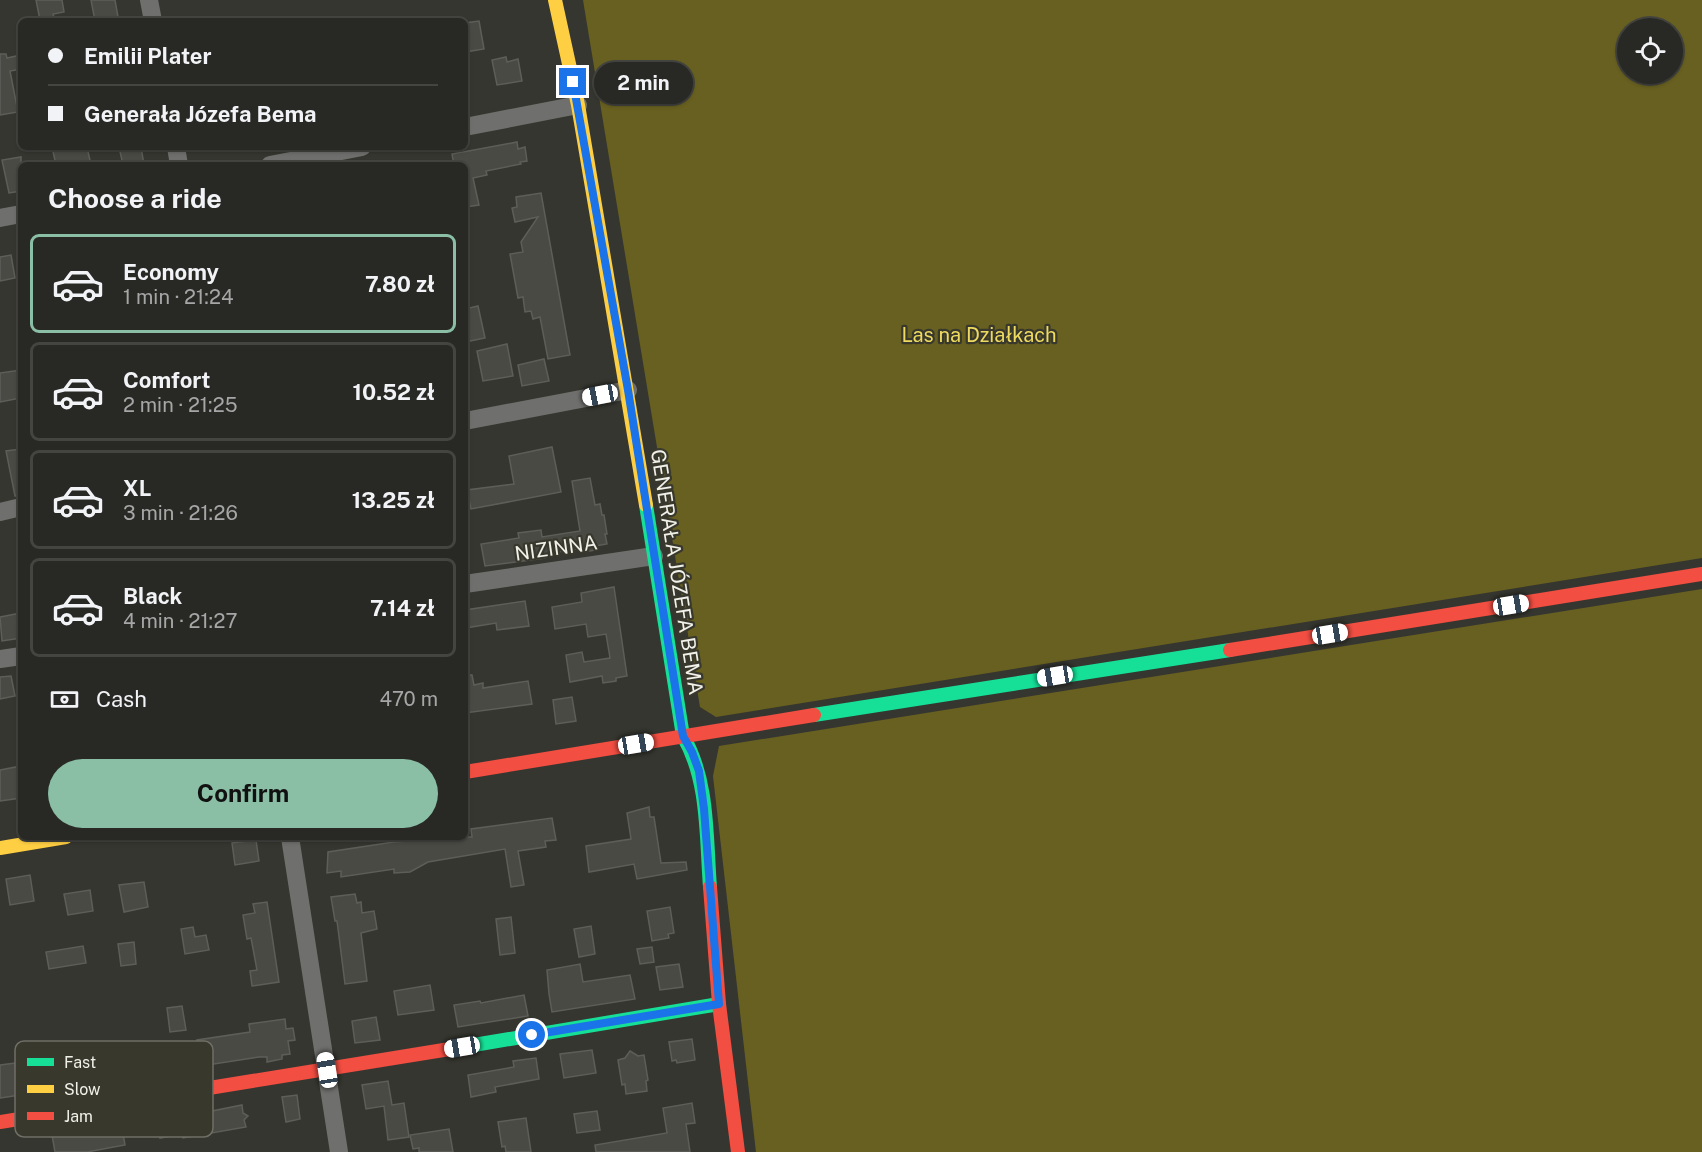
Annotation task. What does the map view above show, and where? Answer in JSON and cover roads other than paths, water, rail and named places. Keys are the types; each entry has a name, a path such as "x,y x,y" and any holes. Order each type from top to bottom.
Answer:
{"street":[{"path":"149,0 152,18"},
{"name":"GENERAŁA JÓZEFA BEMA","path":"555,0 578,105 628,390 683,736 692,752 700,780 719,1004 738,1152"},
{"path":"468,126 578,105"},
{"path":"285,162 347,150"},
{"path":"0,218 18,215"},
{"path":"468,420 628,390"},
{"path":"0,512 18,508"},
{"name":"NIZINNA","path":"468,584 654,556"},
{"path":"468,772 1702,574"},
{"path":"0,659 18,656"},
{"path":"0,848 48,840"},
{"path":"290,840 339,1152"},
{"path":"213,1088 719,1004"},
{"path":"0,1122 15,1120"}],"park label":[{"name":"Las na Działkach","path":"979,335"}]}
